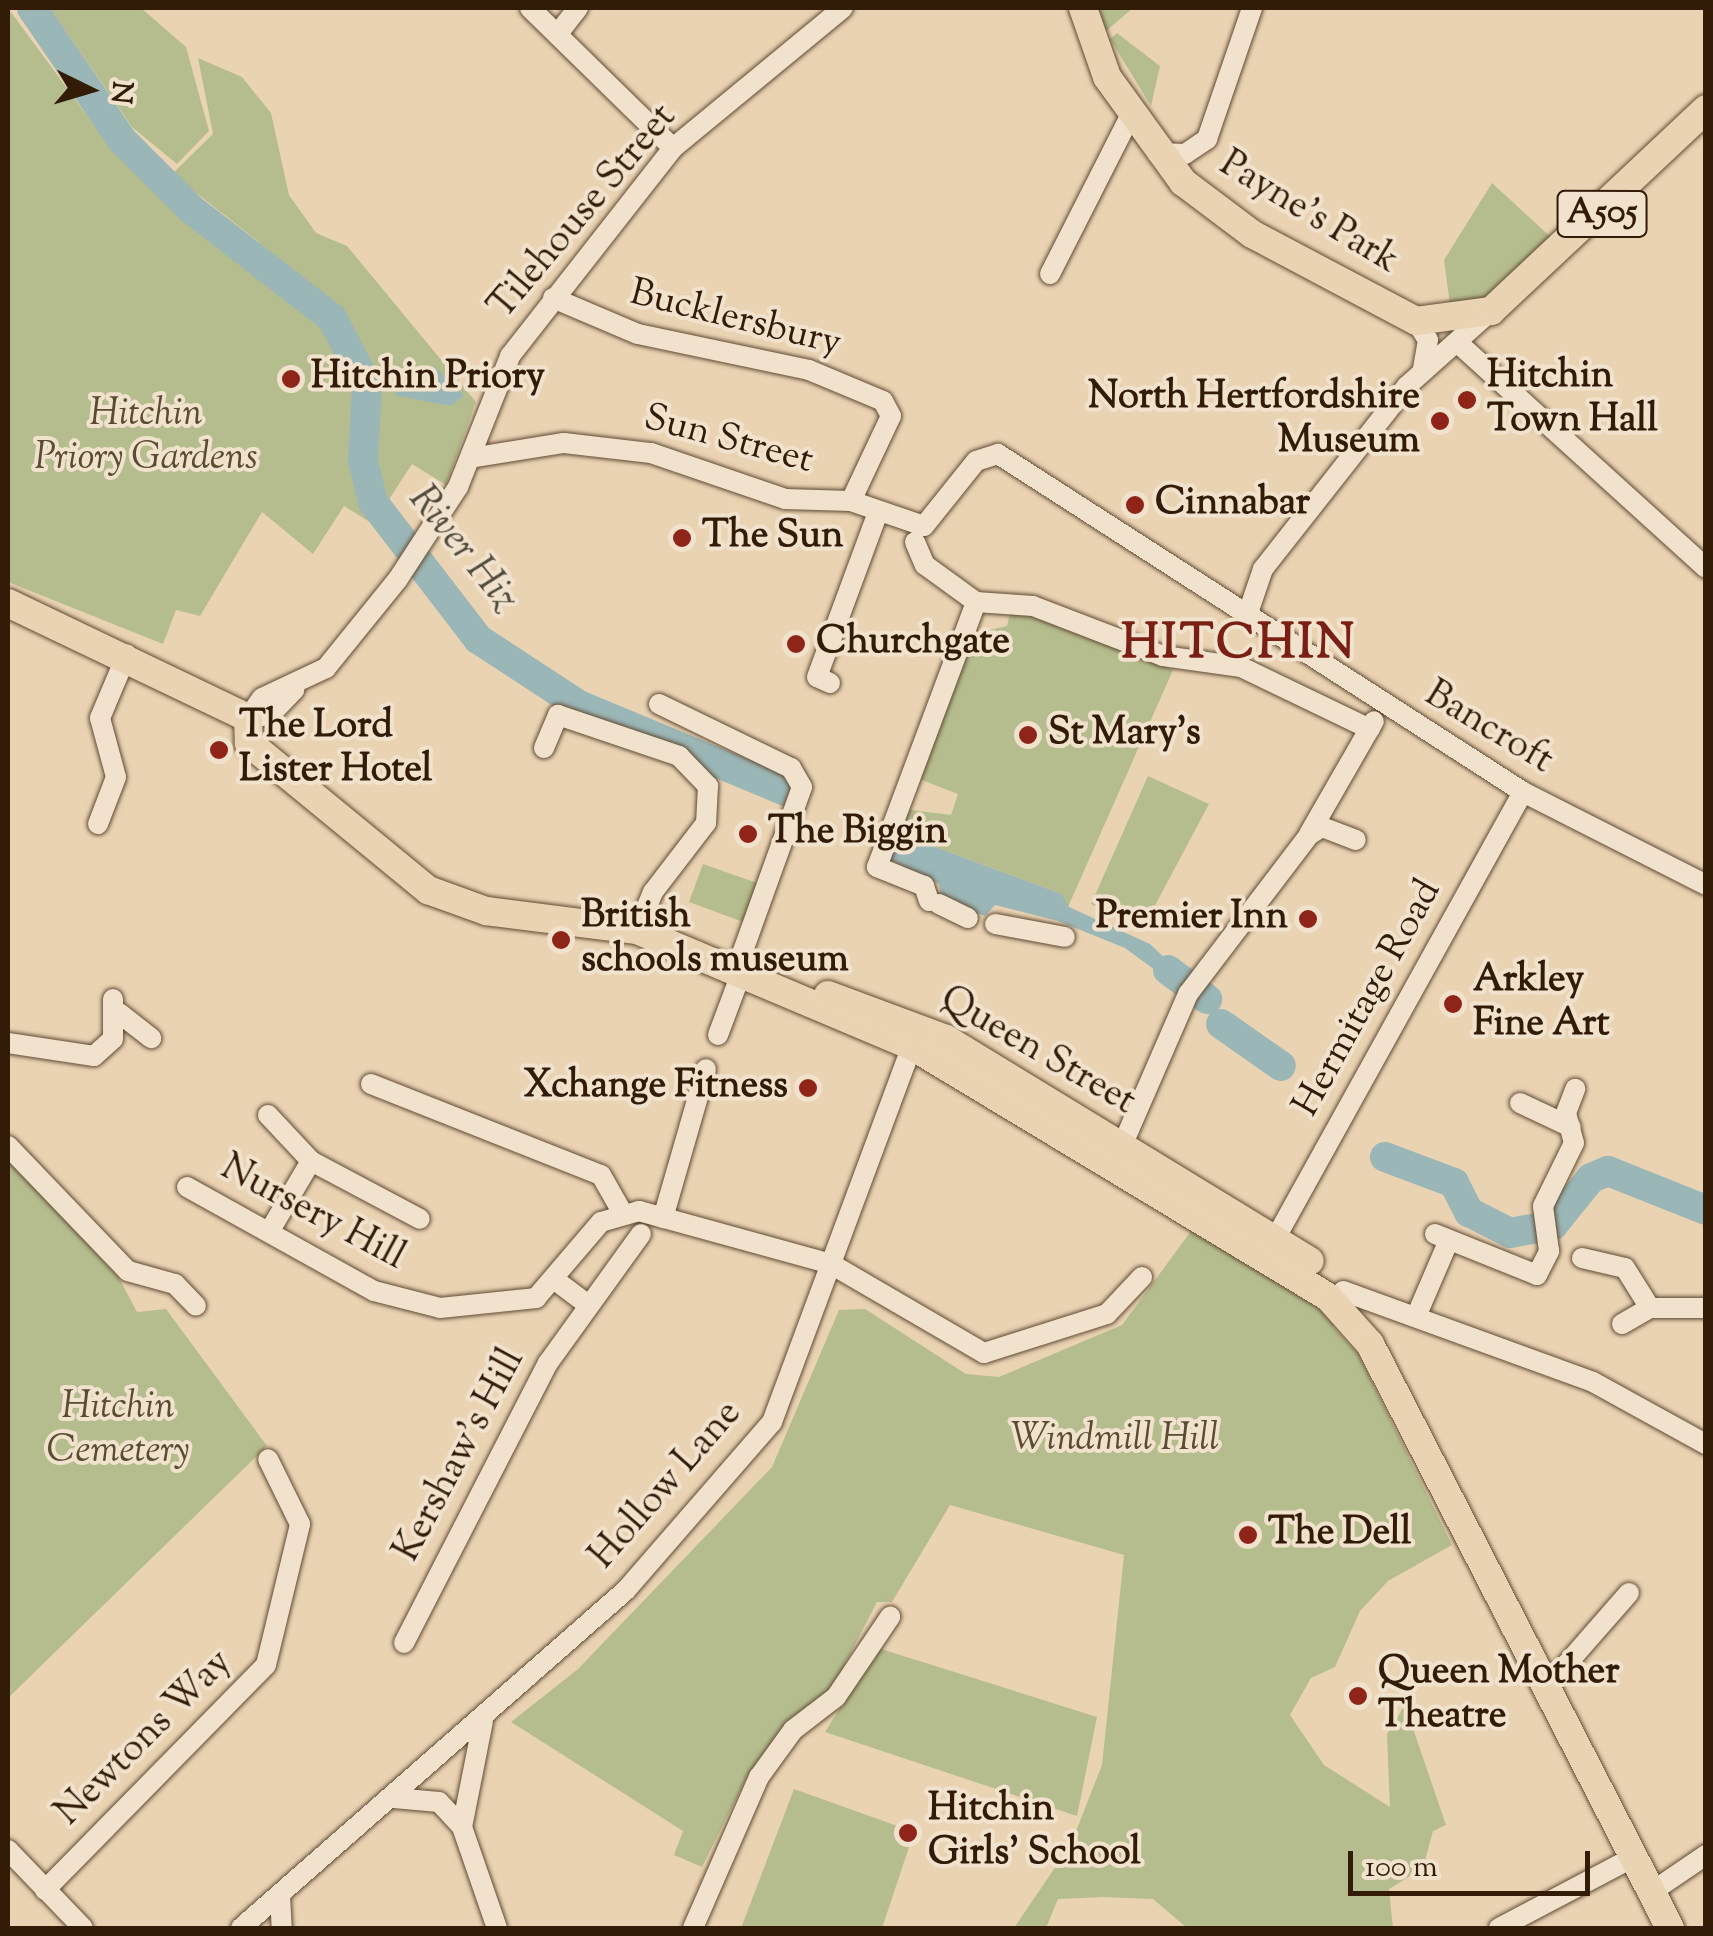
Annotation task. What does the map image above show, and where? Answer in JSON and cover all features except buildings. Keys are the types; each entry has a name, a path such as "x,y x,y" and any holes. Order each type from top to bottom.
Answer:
{"main road":[{"name":"Payne's Park","path":"1083,8 1130,116 1157,152 1230,221 1422,331"},
{"name":"A505","path":"1491,310 1706,109"},
{"path":"1422,331 1491,310"},
{"path":"8,602 127,654 195,689 226,714 248,718"},
{"name":"Queen Street","path":"248,718 262,732 262,751 428,890 486,910 637,930 916,1036 1270,1248"},
{"path":"1270,1248 1343,1292 1376,1340 1392,1384 1544,1690 1670,1928"},
{"path":"1270,1248 1329,1298 1392,1384"}],"street":[{"path":"530,8 560,31 673,148"},
{"path":"560,31 578,8"},
{"name":"Tilehouse Street","path":"248,718 270,715 294,690 326,668 398,579 470,458 486,400 553,298 673,148 844,8"},
{"path":"1157,152 1185,154 1207,139 1252,8"},
{"path":"1050,274 1130,116"},
{"name":"Bucklersbury","path":"553,298 638,334 810,370 883,401 891,416 851,500"},
{"path":"1248,612 1263,569 1423,368 1458,343 1491,310"},
{"path":"1423,368 1422,331 1458,343 1706,568"},
{"name":"Sun Street","path":"470,458 594,444 682,461 784,499 851,500"},
{"name":"Bancroft","path":"878,512 924,526 990,453 1248,612 1314,664 1523,792 1706,886"},
{"path":"830,683 817,677 878,512 851,500"},
{"path":"915,542 925,566 976,602 1033,606 1163,656 1242,667 1370,729"},
{"path":"976,602 880,860 924,886 934,902 979,922 1064,937"},
{"path":"98,824 116,766 100,718 127,654"},
{"path":"1292,693 1314,664"},
{"path":"659,704 791,768 802,787 718,1036"},
{"path":"1118,1154 1188,994 1309,835 1383,706"},
{"path":"544,748 558,715 679,756 708,786 706,824 637,930"},
{"name":"Hermitage Road","path":"1270,1248 1523,792"},
{"path":"1309,835 1322,826 1356,840"},
{"path":"8,1043 83,1060 114,1039 116,1006 151,1038"},
{"name":"Hollow Lane","path":"243,1927 394,1798 445,1746 483,1721 626,1590 772,1422 916,1036"},
{"path":"662,1218 706,1069"},
{"path":"370,1084 602,1175 622,1212"},
{"path":"1418,1312 1442,1237 1536,1275 1547,1264 1542,1226 1574,1143 1575,1089"},
{"path":"1520,1104 1572,1126"},
{"path":"268,1114 311,1161 420,1219"},
{"path":"8,1146 128,1271 176,1284 196,1306"},
{"path":"269,1232 311,1161"},
{"name":"Nursery Hill","path":"187,1187 392,1299 468,1310 523,1302 556,1280"},
{"path":"587,1304 556,1280 592,1230 622,1212 662,1218 830,1264 984,1353 1107,1314 1142,1277"},
{"name":"Kershaw's Hill","path":"404,1644 520,1414 587,1304 641,1234"},
{"path":"1582,1258 1625,1268 1650,1308"},
{"path":"1343,1292 1392,1309 1418,1312 1593,1382 1702,1435"},
{"path":"1622,1324 1650,1308 1706,1308"},
{"path":"1376,1340 1377,1322 1392,1309"},
{"name":"Newtons Way","path":"46,1890 266,1665 300,1524 268,1458"},
{"path":"1544,1690 1629,1593"},
{"path":"693,1928 759,1776 793,1730 836,1698 890,1617"},
{"path":"462,1827 483,1721"},
{"path":"394,1798 430,1799 462,1827 497,1928"},
{"path":"8,1850 83,1928"},
{"path":"1650,1893 1706,1855"},
{"path":"1499,1928 1632,1858"},
{"path":"280,1895 282,1928"},
{"path":"243,1927 268,1928"}],"green space":[{"name":"Hitchin Priory Gardens","path":"8,8 111,148 249,258 260,243 172,174 213,134 198,58 242,77 271,113 289,195 316,233 347,246 476,402 446,485 412,464 373,524 344,506 313,554 262,512 200,616 176,610 163,644 8,582"},
{"path":"50,8 141,8 186,47 209,131 177,164 132,127"},
{"path":"1099,8 1133,8 1106,31"},
{"path":"1117,33 1160,66 1151,106 1110,39"},
{"path":"1492,183 1553,239 1496,299 1451,313 1444,260"},
{"path":"1037,611 1173,670 1068,907 1062,894 895,832 904,809 951,815 958,794 914,777 972,634 1007,626 1010,613"},
{"path":"1148,776 1209,804 1143,928 1091,904"},
{"path":"703,864 760,884 746,923 689,902"},
{"name":"Hitchin Cemetery","path":"8,1159 119,1278 137,1312 166,1309 267,1446 8,1698"},
{"name":"Windmill Hill","path":"1194,1227 1340,1316 1333,1327 1358,1354 1452,1545 1388,1581 1360,1611 1335,1667 1311,1678 1290,1715 1324,1765 1390,1807 1387,1734 1405,1705 1446,1825 1433,1831 1423,1868 1389,1889 1393,1928 1187,1928 1153,1899 1103,1897 1058,1899 1046,1928 1014,1928 1071,1844 1102,1765 1124,1555 950,1505 892,1602 877,1602 833,1687 749,1773 702,1867 674,1855 683,1831 511,1722 578,1669 772,1467 839,1310 865,1309 966,1374 999,1377 1122,1325"},
{"path":"878,1648 1097,1717 1077,1816 825,1732"},
{"path":"794,1789 914,1832 882,1928 741,1928"}],"water":[{"path":"434,366 464,395 451,406 393,395"},
{"path":"895,832 1062,894 1069,907 1150,944 1186,978 1174,984 1125,948 1058,921 995,905 985,916 942,901 939,884 887,858"}],"waterway":[{"name":"River Hiz","path":"32,8 122,140 191,209 332,318 367,385 363,461 373,502 478,639 579,705 786,791"},
{"name":"River Hiz","path":"1168,970 1207,999"},
{"name":"River Hiz","path":"1221,1024 1281,1066"},
{"name":"River Hiz","path":"1385,1157 1454,1183 1469,1212 1510,1233 1553,1225 1591,1178 1608,1171 1706,1210"}],"place":[{"name":"Hitchin Priory","path":"291,379"},
{"name":"Hitchin Town Hall","path":"1467,400"},
{"name":"North Hertfordshire Museum","path":"1440,421"},
{"name":"Cinnabar","path":"1135,505"},
{"name":"The Sun","path":"682,538"},
{"name":"Churchgate","path":"796,644"},
{"name":"St Mary's","path":"1028,735"},
{"name":"The Lord Lister Hotel","path":"219,750"},
{"name":"The Biggin","path":"748,834"},
{"name":"Premier Inn","path":"1308,919"},
{"name":"British schools museum","path":"561,940"},
{"name":"Arkley Fine Art","path":"1453,1004"},
{"name":"Xchange Fitness","path":"808,1088"},
{"name":"The Dell","path":"1248,1535"},
{"name":"Queen Mother Theatre","path":"1358,1696"},
{"name":"Hitchin Girls' School","path":"908,1833"}],"district":[{"name":"HITCHIN","path":"1239,646"}]}
